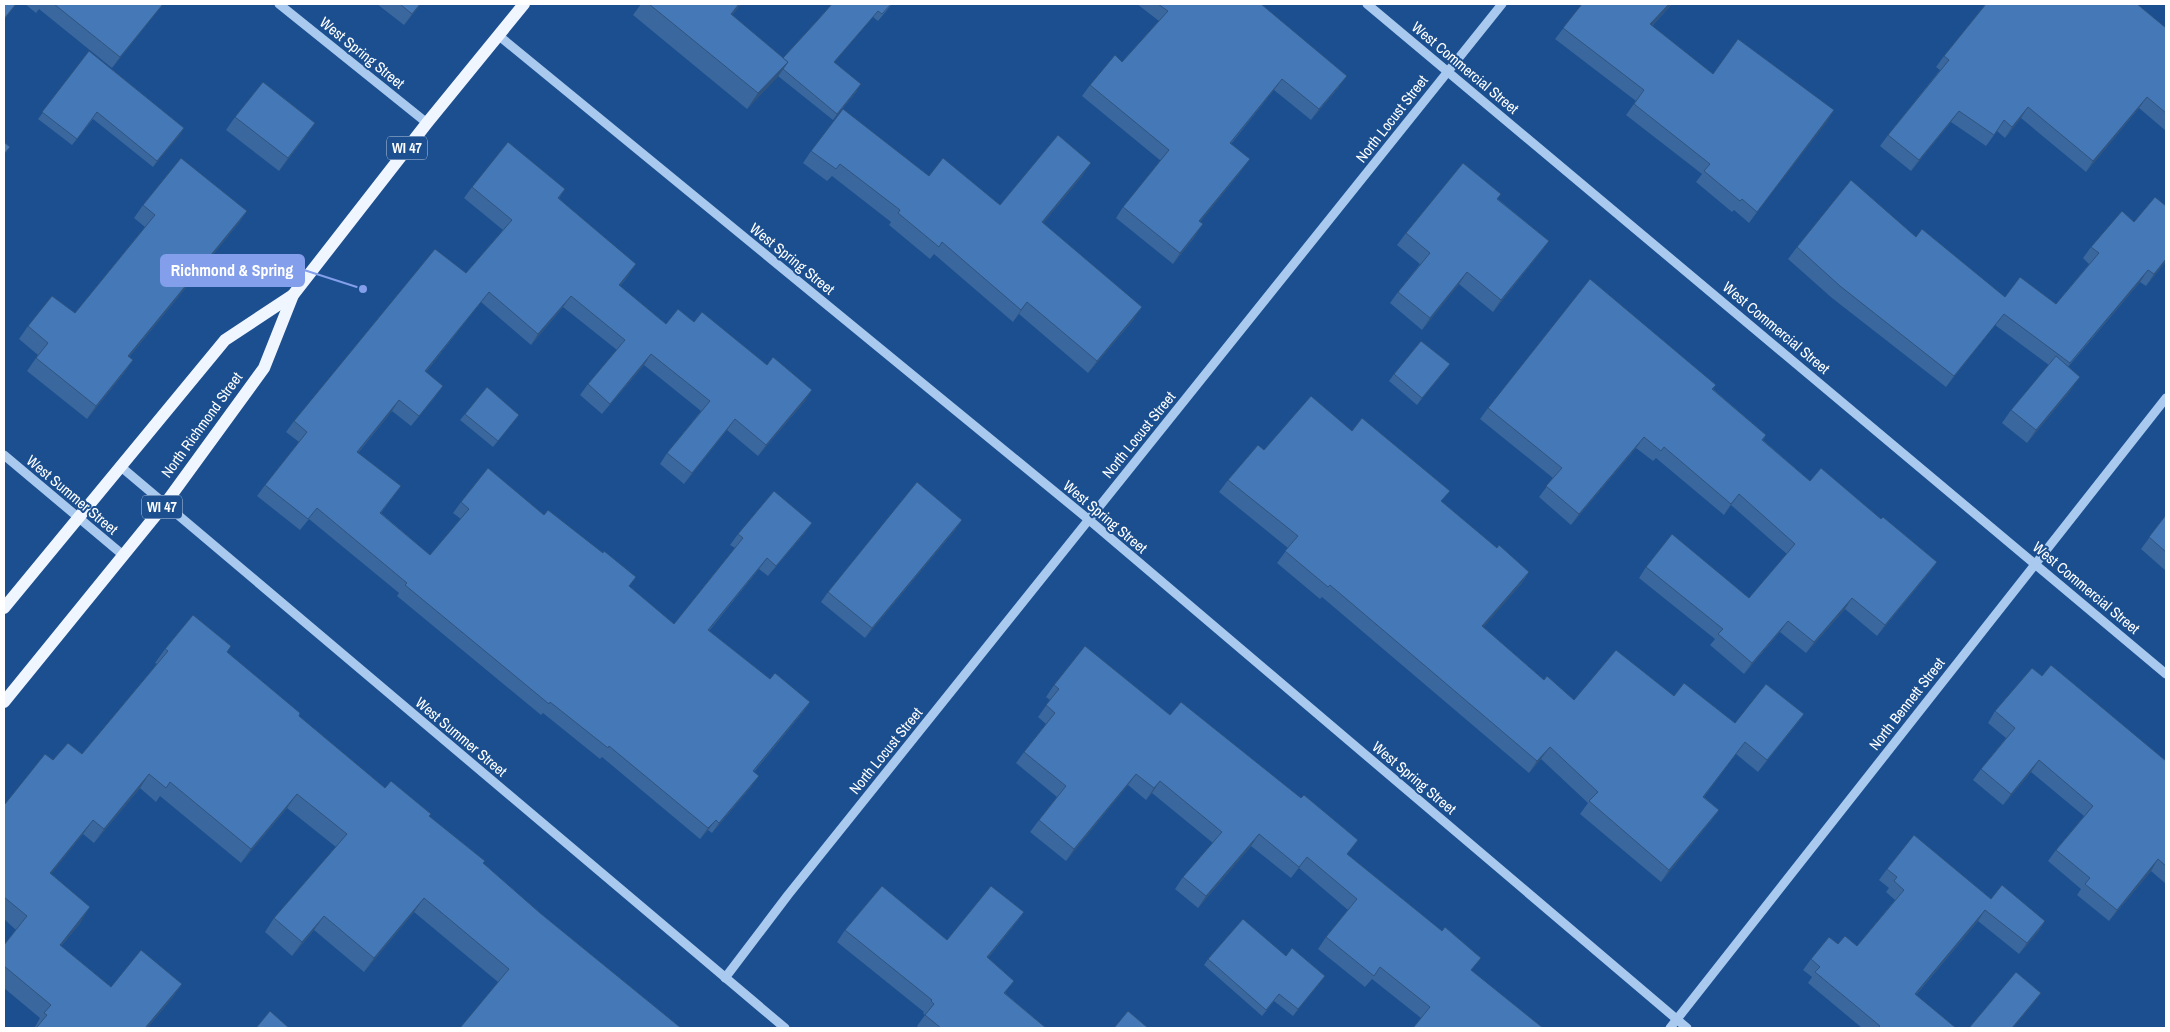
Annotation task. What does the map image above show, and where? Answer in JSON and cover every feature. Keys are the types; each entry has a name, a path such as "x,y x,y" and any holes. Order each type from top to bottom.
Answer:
{"main road":[{"name":"North Richmond Street","path":"4,702 165,504 264,368 293,295 427,123 524,4"},
{"name":"North Richmond Street","path":"4,608 77,517 226,340 293,295"}],"street":[{"name":"West Spring Street","path":"279,4 427,123"},
{"name":"West Commercial Street","path":"1368,4 2035,562 2166,674"},
{"name":"North Locust Street","path":"725,978 788,895 1502,4"},
{"name":"West Spring Street","path":"498,35 1088,519 1687,1028"},
{"name":"North Bennett Street","path":"1670,1028 2166,398"},
{"name":"West Summer Street","path":"4,455 123,556"},
{"name":"West Summer Street","path":"120,466 785,1028"}],"building":[{"path":"4,4 16,4 4,19"},
{"path":"54,4 163,4 120,57"},
{"path":"400,4 420,4 412,14"},
{"path":"649,4 739,4 731,14 788,62 758,93"},
{"path":"832,4 891,4 882,14 878,11 834,62 861,84 837,114 783,69 788,62 783,58"},
{"path":"1158,4 1261,4 1347,76 1319,109 1282,79 1230,143 1250,159 1199,221 1203,224 1180,253 1123,207 1169,150 1090,85 1115,55 1122,62 1168,11"},
{"path":"1582,4 1669,4 1650,24 1713,74 1738,39 1834,110 1757,212 1742,199 1740,201 1704,171 1710,164 1634,104 1644,90 1563,28"},
{"path":"1986,4 2137,4 2166,28 2166,113 2147,97 2093,161 2028,107 2012,127 2004,120 1994,135 1959,111 1919,160 1888,135 1949,60 1944,56"},
{"path":"89,51 184,128 157,161 97,112 77,139 42,112"},
{"path":"263,82 315,123 288,158 235,117"},
{"path":"843,109 929,176 943,158 1000,205 1058,135 1091,163 1042,222 1142,307 1097,361 1027,302 1021,310 942,242 939,247 898,213 900,210 840,164 836,169 811,151"},
{"path":"4,142 10,147 4,154"},
{"path":"508,142 565,189 558,198 636,264 619,285 666,324 678,309 694,322 702,312 767,365 773,357 812,390 766,445 735,419 692,473 667,453 710,401 651,354 610,404 588,384 625,340 571,296 538,334 489,292 425,371 443,386 419,416 399,400 357,452 401,486 380,513 430,555 469,509 461,502 488,468 544,515 548,510 636,577 629,586 674,624 743,538 738,534 774,491 812,523 776,566 767,558 708,630 770,679 775,673 810,702 753,771 759,776 719,823 716,820 708,828 609,746 608,748 550,702 549,704 405,585 407,583 317,508 308,519 265,485 307,432 294,421 435,249 466,273 512,220 472,187"},
{"path":"181,158 247,211 128,356 133,360 96,406 36,358 48,343 28,326 52,296 75,313 155,215 143,205"},
{"path":"1463,163 1501,194 1497,199 1549,241 1501,300 1467,272 1430,318 1398,292 1430,253 1406,233"},
{"path":"1851,180 1916,237 1922,229 2005,297 2020,277 2056,304 2099,253 2091,247 2122,211 2134,222 2155,197 2166,206 2166,259 2154,274 2148,270 2070,363 2004,314 1954,376 1840,286 1797,247"},
{"path":"1590,279 1716,385 1712,389 1766,435 1762,440 1810,481 1821,468 1881,519 1883,517 1937,562 1885,625 1852,598 1814,642 1788,621 1752,663 1718,634 1723,629 1646,567 1672,534 1749,598 1795,544 1739,494 1731,504 1664,447 1661,451 1644,437 1579,514 1546,486 1562,468 1488,408"},
{"path":"1421,341 1450,364 1422,398 1394,374"},
{"path":"2056,356 2080,377 2036,430 2011,410"},
{"path":"487,387 519,415 498,441 465,414"},
{"path":"1311,396 1352,431 1362,418 1450,491 1441,501 1497,548 1499,545 1529,572 1482,626 1544,680 1547,676 1574,700 1616,650 1674,696 1684,683 1735,723 1766,684 1804,714 1767,760 1745,742 1703,797 1719,810 1669,870 1589,801 1598,792 1550,747 1537,761 1330,585 1328,587 1285,551 1298,536 1228,480 1258,445 1264,450"},
{"path":"917,482 962,520 872,628 828,592"},
{"path":"2166,515 2166,552 2149,537"},
{"path":"193,615 231,646 227,652 300,713 299,716 385,788 391,781 431,814 429,816 485,861 483,863 540,913 681,1028 460,1028 509,969 424,898 374,958 324,916 302,942 274,918 347,834 297,794 251,849 170,782 166,788 149,774 104,829 93,820 50,873 90,907 60,945 111,987 141,950 182,984 145,1028 38,1028 47,1015 44,1013 51,1005 4,966 4,945 27,916 4,897 4,803 45,754 53,760 68,743 82,754 168,651 165,649"},
{"path":"1085,646 1170,715 1181,702 1301,798 1304,795 1358,840 1347,854 1442,931 1445,927 1481,958 1471,970 1543,1028 1413,1028 1430,1007 1380,967 1374,976 1326,937 1357,899 1307,857 1299,867 1259,834 1206,896 1183,877 1222,832 1160,781 1154,788 1136,774 1074,849 1039,820 1066,786 1024,752 1055,713 1046,705 1059,689 1054,685"},
{"path":"2051,665 2166,761 2166,866 2158,859 2117,910 2085,884 2090,878 2056,850 2093,806 2039,760 2011,794 1981,769 2015,728 1995,711 2032,668 2042,676"},
{"path":"1914,835 1991,899 2002,885 2045,921 2027,943 1985,910 1915,994 1956,1028 1878,1028 1880,1026 1815,972 1820,967 1811,959 1829,937 1838,944 1845,936 1857,946 1904,890 1894,881 1897,877 1887,869"},
{"path":"882,886 947,940 991,886 1024,912 987,957 1014,981 1004,993 1046,1028 941,1028 925,1015 934,1004 932,1000 845,930"},
{"path":"1243,919 1286,956 1292,948 1325,976 1298,1009 1279,994 1266,1010 1208,959"},
{"path":"2016,972 2041,993 2012,1028 1969,1028"},
{"path":"270,1011 289,1028 256,1028"},
{"path":"1128,1011 1148,1028 1114,1028"}],"place":[{"name":"Richmond & Spring","path":"363,289"}]}
